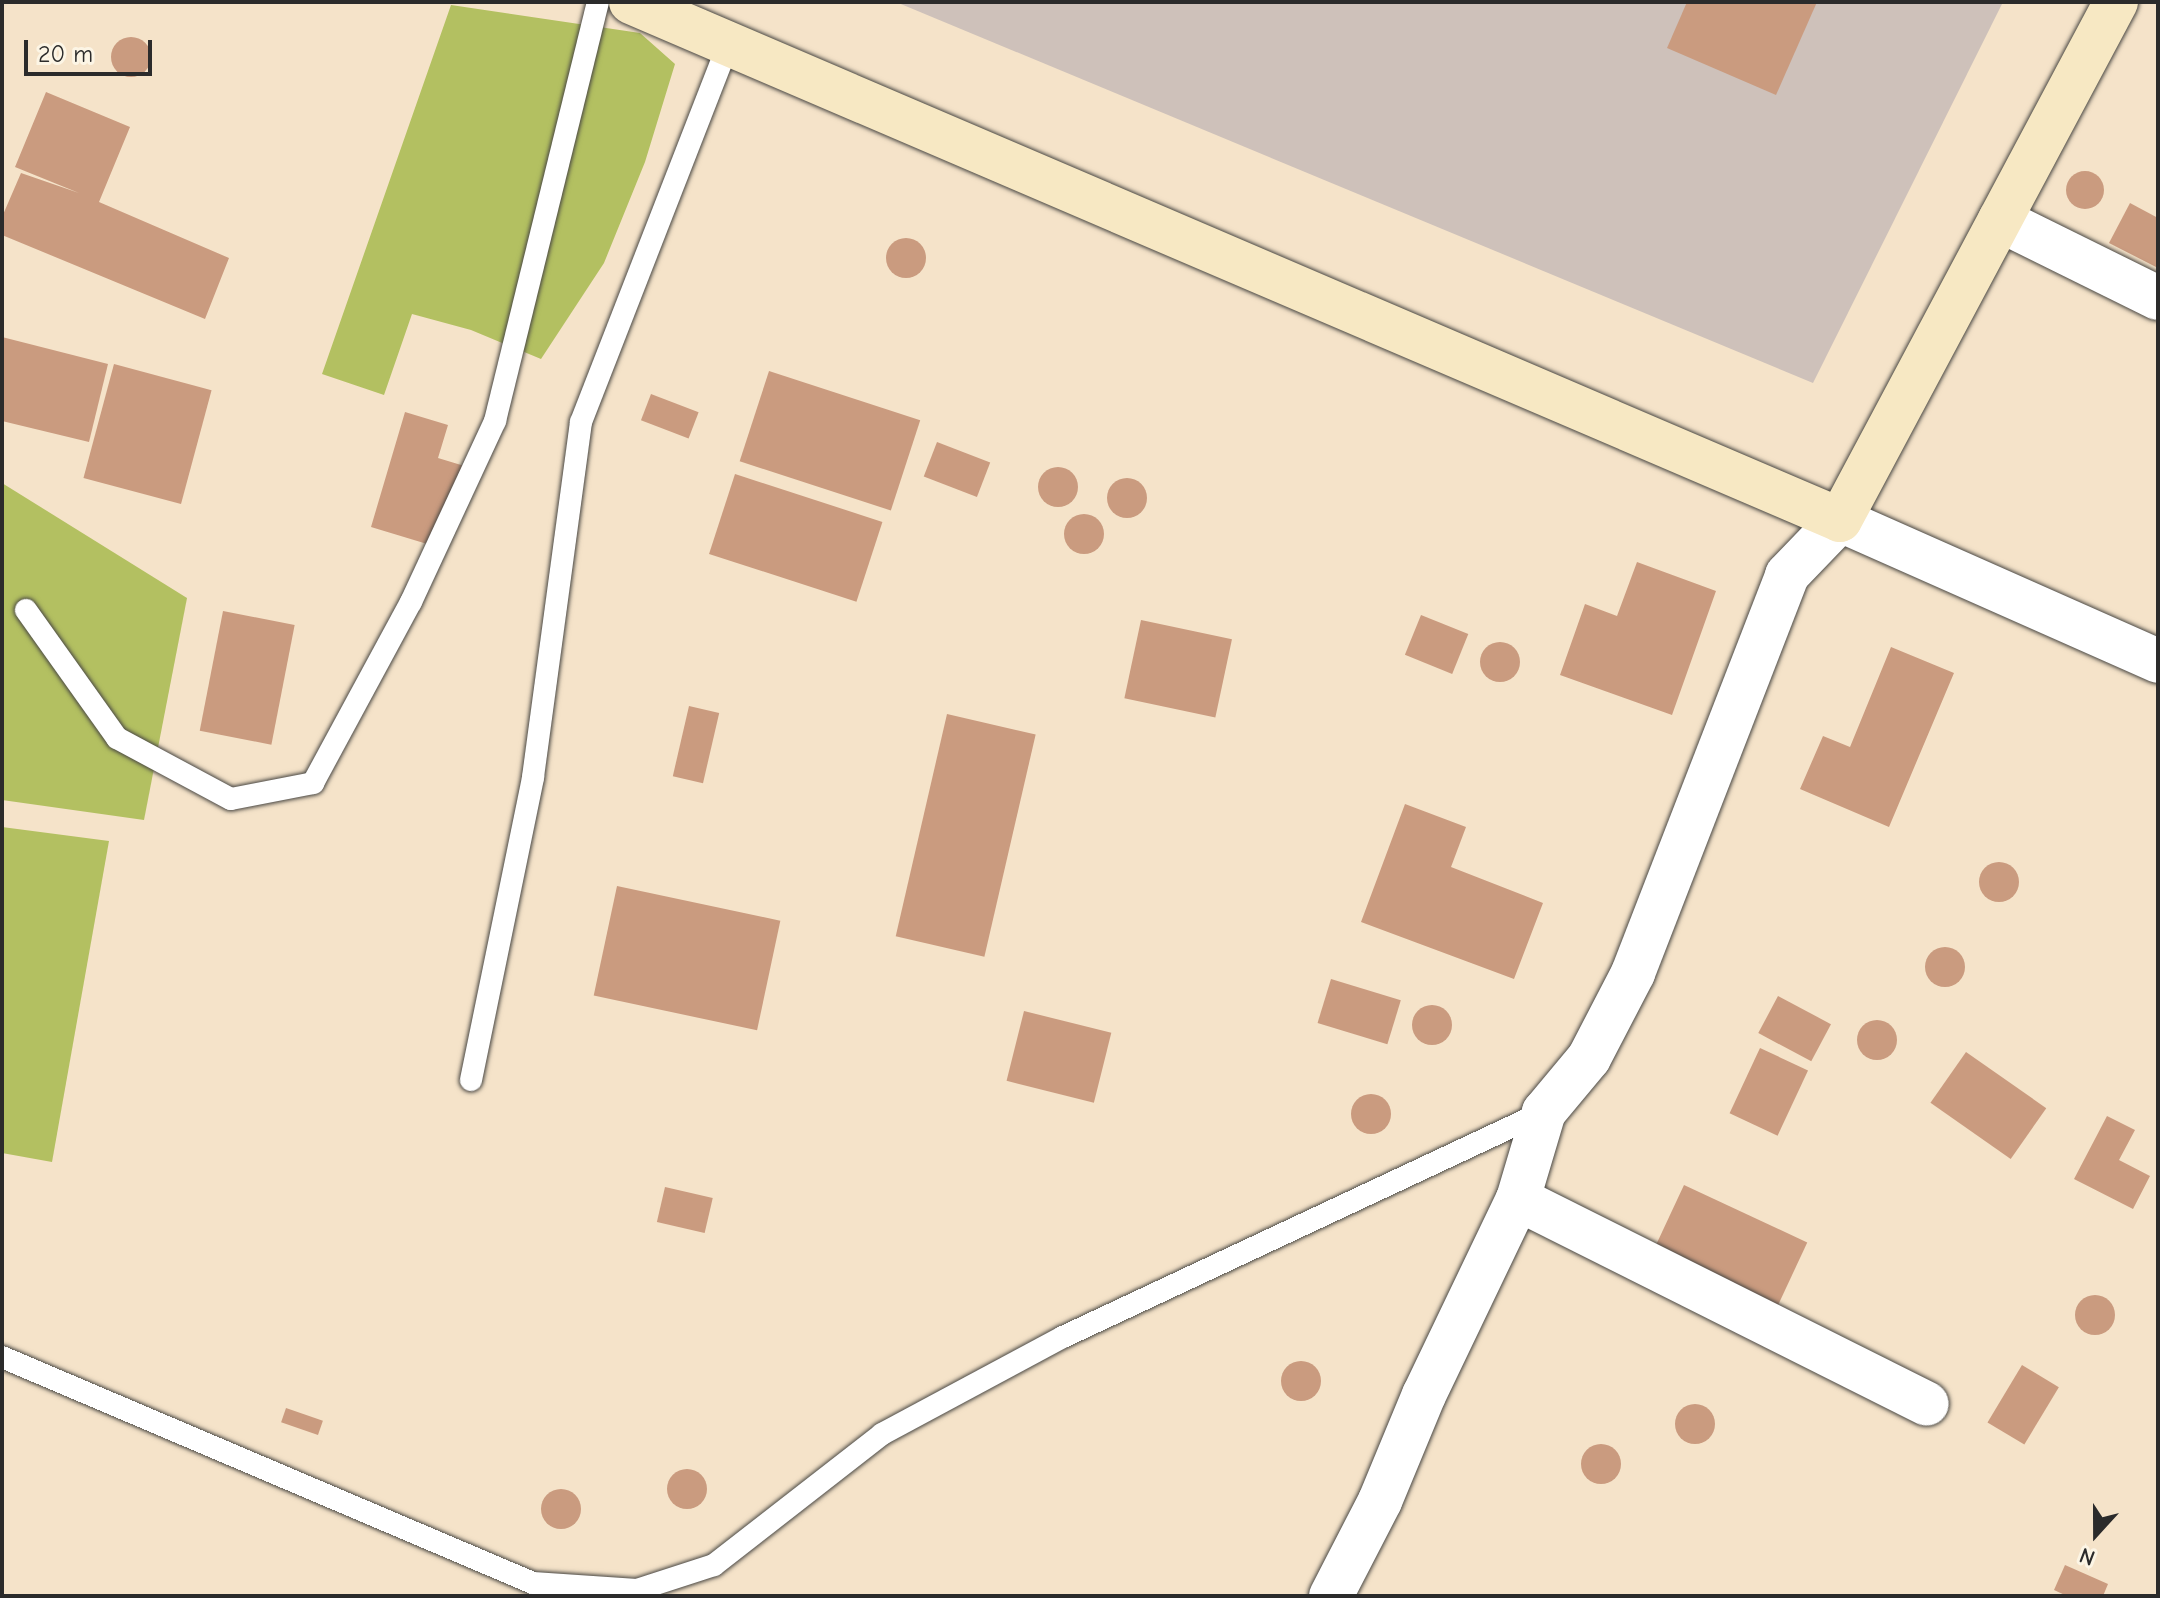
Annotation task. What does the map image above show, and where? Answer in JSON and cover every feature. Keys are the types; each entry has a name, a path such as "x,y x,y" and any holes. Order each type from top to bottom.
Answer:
{"street":[{"path":"631,2 1840,520 2158,661"},
{"path":"1331,1596 1380,1501 1518,1199 1544,1112 1589,1058 1633,973 1787,575 1840,520 2116,2"},
{"path":"2000,220 2158,298"},
{"path":"1518,1199 1927,1404"}],"lane":[{"path":"26,610 117,738 231,799 313,783 411,602 495,421 598,2"},
{"path":"471,1080 533,777 581,422 729,43"},
{"path":"2,1357 533,1583 637,1590 714,1565 882,1434 1063,1337 1544,1112"}],"shaded area":[{"path":"896,2 2003,2 1813,383"}],"green space":[{"path":"451,5 640,33 675,64 645,162 604,263 541,359 471,330 412,314 384,395 322,374"},
{"path":"2,483 187,598 144,820 2,800"},
{"path":"2,827 109,841 52,1162 2,1153"}],"building":[{"path":"1687,2 1817,2 1776,95 1667,48"},
{"path":"131,37 145,43 151,57 145,71 131,77 117,71 111,57 117,43"},
{"path":"46,92 130,127 99,202 229,258 205,319 2,235 2,217 21,173 79,193 15,167"},
{"path":"2085,171 2098,177 2104,190 2098,203 2085,209 2072,203 2066,190 2072,177"},
{"path":"2130,203 2158,218 2156,267 2109,243"},
{"path":"906,238 920,244 926,258 920,272 906,278 892,272 886,258 892,244"},
{"path":"2,337 108,364 89,442 2,421"},
{"path":"114,364 212,390 181,504 83,478"},
{"path":"769,371 920,420 891,510 740,461"},
{"path":"651,394 699,412 689,438 641,420"},
{"path":"405,412 448,425 438,458 471,468 447,550 371,527"},
{"path":"937,442 990,462 977,497 924,477"},
{"path":"1058,467 1072,473 1078,487 1072,501 1058,507 1044,501 1038,487 1044,473"},
{"path":"735,474 882,522 856,602 709,554"},
{"path":"1127,478 1141,484 1147,498 1141,512 1127,518 1113,512 1107,498 1113,484"},
{"path":"1084,514 1098,520 1104,534 1098,548 1084,554 1070,548 1064,534 1070,520"},
{"path":"1637,562 1716,591 1672,715 1560,675 1585,604 1617,616"},
{"path":"223,611 295,625 271,745 200,731"},
{"path":"1421,615 1468,634 1452,674 1405,655"},
{"path":"1141,620 1232,639 1215,718 1124,698"},
{"path":"1500,642 1514,648 1520,662 1514,676 1500,682 1486,676 1480,662 1486,648"},
{"path":"1891,647 1954,673 1889,827 1800,789 1823,736 1850,747"},
{"path":"689,706 719,713 703,783 673,776"},
{"path":"947,714 1036,734 984,957 896,936"},
{"path":"1405,804 1466,827 1451,867 1543,903 1514,979 1361,922"},
{"path":"1999,862 2013,868 2019,882 2013,896 1999,902 1985,896 1979,882 1985,868"},
{"path":"617,886 780,921 757,1030 594,996"},
{"path":"1945,947 1959,953 1965,967 1959,981 1945,987 1931,981 1925,967 1931,953"},
{"path":"1331,979 1401,1000 1387,1044 1318,1023"},
{"path":"1778,996 1831,1024 1811,1061 1758,1033"},
{"path":"1432,1005 1446,1011 1452,1025 1446,1039 1432,1045 1418,1039 1412,1025 1418,1011"},
{"path":"1024,1011 1111,1033 1094,1103 1007,1081"},
{"path":"1877,1020 1891,1026 1897,1040 1891,1054 1877,1060 1863,1054 1857,1040 1863,1026"},
{"path":"1760,1048 1808,1070 1778,1136 1730,1113"},
{"path":"1966,1052 2046,1108 2011,1159 1930,1103"},
{"path":"1371,1094 1385,1100 1391,1114 1385,1128 1371,1134 1357,1128 1351,1114 1357,1100"},
{"path":"2107,1116 2135,1130 2119,1160 2150,1176 2133,1209 2074,1179"},
{"path":"1684,1185 1807,1242 1778,1305 1655,1248"},
{"path":"665,1187 713,1198 705,1233 657,1222"},
{"path":"2095,1295 2109,1301 2115,1315 2109,1329 2095,1335 2081,1329 2075,1315 2081,1301"},
{"path":"1301,1361 1315,1367 1321,1381 1315,1395 1301,1401 1287,1395 1281,1381 1287,1367"},
{"path":"2022,1365 2059,1387 2024,1445 1987,1422"},
{"path":"1695,1404 1709,1410 1715,1424 1709,1438 1695,1444 1681,1438 1675,1424 1681,1410"},
{"path":"286,1408 323,1421 318,1435 281,1422"},
{"path":"1601,1444 1615,1450 1621,1464 1615,1478 1601,1484 1587,1478 1581,1464 1587,1450"},
{"path":"687,1469 701,1475 707,1489 701,1503 687,1509 673,1503 667,1489 673,1475"},
{"path":"561,1489 575,1495 581,1509 575,1523 561,1529 547,1523 541,1509 547,1495"},
{"path":"2065,1565 2108,1584 2103,1596 2067,1596 2054,1590"}]}
